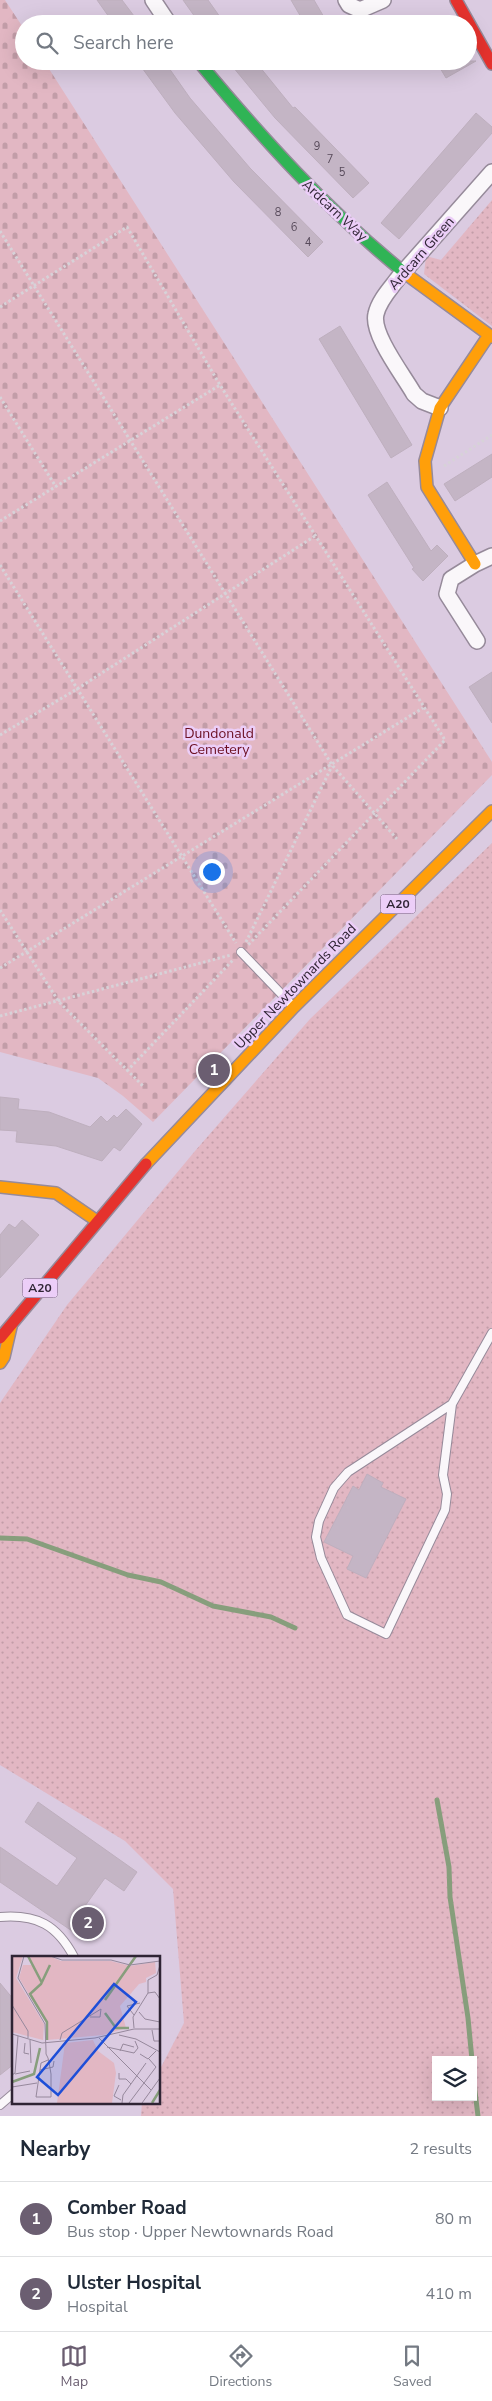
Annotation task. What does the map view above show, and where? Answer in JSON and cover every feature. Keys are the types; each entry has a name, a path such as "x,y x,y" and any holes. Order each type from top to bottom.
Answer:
{"main road":[{"path":"456,0 464,15"},
{"path":"477,37 492,64"},
{"name":"Ardcarn Way","path":"206,70 263,139 326,204 403,272 491,336"},
{"path":"474,564 427,486 425,461 440,408 491,336"},
{"name":"Upper Newtownards Road","path":"0,1338 169,1138 294,1007 492,811"},
{"path":"0,1187 56,1193 97,1221"},
{"name":"Upper Newtownards Road","path":"0,1363 4,1357 11,1327"}],"street":[{"path":"152,0 163,15"},
{"path":"346,0 349,6 360,10 382,0"},
{"name":"Ardcarn Green","path":"440,408 422,401 414,394 377,331 376,314 385,296 403,272 492,172"},
{"path":"477,641 446,594 451,579 474,564 492,556"}],"lane":[{"path":"241,952 294,1007"},
{"path":"452,1404 348,1472 334,1488 318,1521 316,1537 320,1558 347,1615 386,1634 445,1510 447,1494 443,1475 452,1404 492,1333"},
{"path":"0,1917 38,1919 52,1928 64,1940 73,1956"},
{"path":"0,2105 12,2095"}],"path":[{"path":"0,307 127,227 220,385 444,740 127,1071"},
{"path":"0,231 132,440 332,765 397,839"},
{"path":"0,521 220,385"},
{"path":"0,396 56,487"},
{"path":"426,477 492,435"},
{"path":"0,736 77,689 314,536"},
{"path":"0,565 241,952"},
{"path":"0,968 423,708"},
{"path":"0,1016 59,1002 241,952 332,765"},
{"path":"0,910 59,1002 144,1087"}],"green space":[{"name":"Dundonald Cemetery","path":"0,0 5,0 15,15 15,70 50,70 492,762 492,775 153,1122 123,1096 98,1078 0,1052"},
{"path":"492,200 492,326 424,274 426,256 441,260"},
{"path":"492,843 492,2116 141,2116 142,2104 160,2104 160,2069 184,2023 173,1889 125,1841 0,1765 0,1403 67,1305 195,1151 310,1019"}],"building":[{"path":"97,0 122,0 133,15 108,15"},
{"path":"183,0 208,0 219,15 194,15"},
{"path":"291,0 314,0 323,15 300,15"},
{"path":"144,70 170,70 190,98 250,168 323,242 308,257 234,182 175,113"},
{"path":"235,70 262,70 293,108 295,107 369,183 353,198 275,118"},
{"path":"441,70 460,70 446,78"},
{"path":"476,113 492,127 492,133 399,239 381,223"},
{"path":"340,326 412,445 391,458 319,339"},
{"path":"492,454 492,477 455,501 444,484"},
{"path":"387,482 431,551 437,545 448,556 423,581 412,569 414,568 368,495"},
{"path":"492,672 492,723 469,687"},
{"path":"0,1097 19,1099 18,1109 49,1112 90,1127 101,1116 107,1122 114,1115 117,1118 126,1109 142,1124 120,1151 114,1147 102,1161 56,1146 16,1142 17,1131 0,1130"},
{"path":"22,1220 39,1235 0,1278 0,1235 9,1224 15,1228"},
{"path":"367,1474 383,1483 381,1487 406,1499 366,1578 347,1569 353,1556 324,1542 353,1486 359,1490"},
{"path":"38,1802 137,1872 124,1891 105,1878 85,1906 91,1910 75,1933 0,1882 0,1847 57,1886 77,1858 25,1822"},
{"path":"0,1983 12,1998 12,2066 0,2075"}],"waterway":[{"path":"0,1538 27,1539 128,1575 161,1582 213,1606 271,1617 295,1628"},
{"path":"437,1800 449,1867 450,1897 468,2018 472,2056"},
{"path":"476,2101 478,2116"}],"traffic: fast":[{"path":"206,70 271,146 297,173 350,225 406,274"}],"traffic: slow":[{"path":"406,274 492,337"},
{"path":"475,564 427,487 425,461 440,408 489,335"},
{"path":"146,1164 294,1007 492,811"},
{"path":"0,1187 56,1193 97,1221"},
{"path":"0,1363 4,1357 11,1327"}],"traffic: jam":[{"path":"456,0 464,15"},
{"path":"477,37 492,64"},
{"path":"0,1338 146,1164"}],"place":[{"name":"Comber Road","path":"214,1070"},
{"name":"Ulster Hospital","path":"88,1923"}]}
